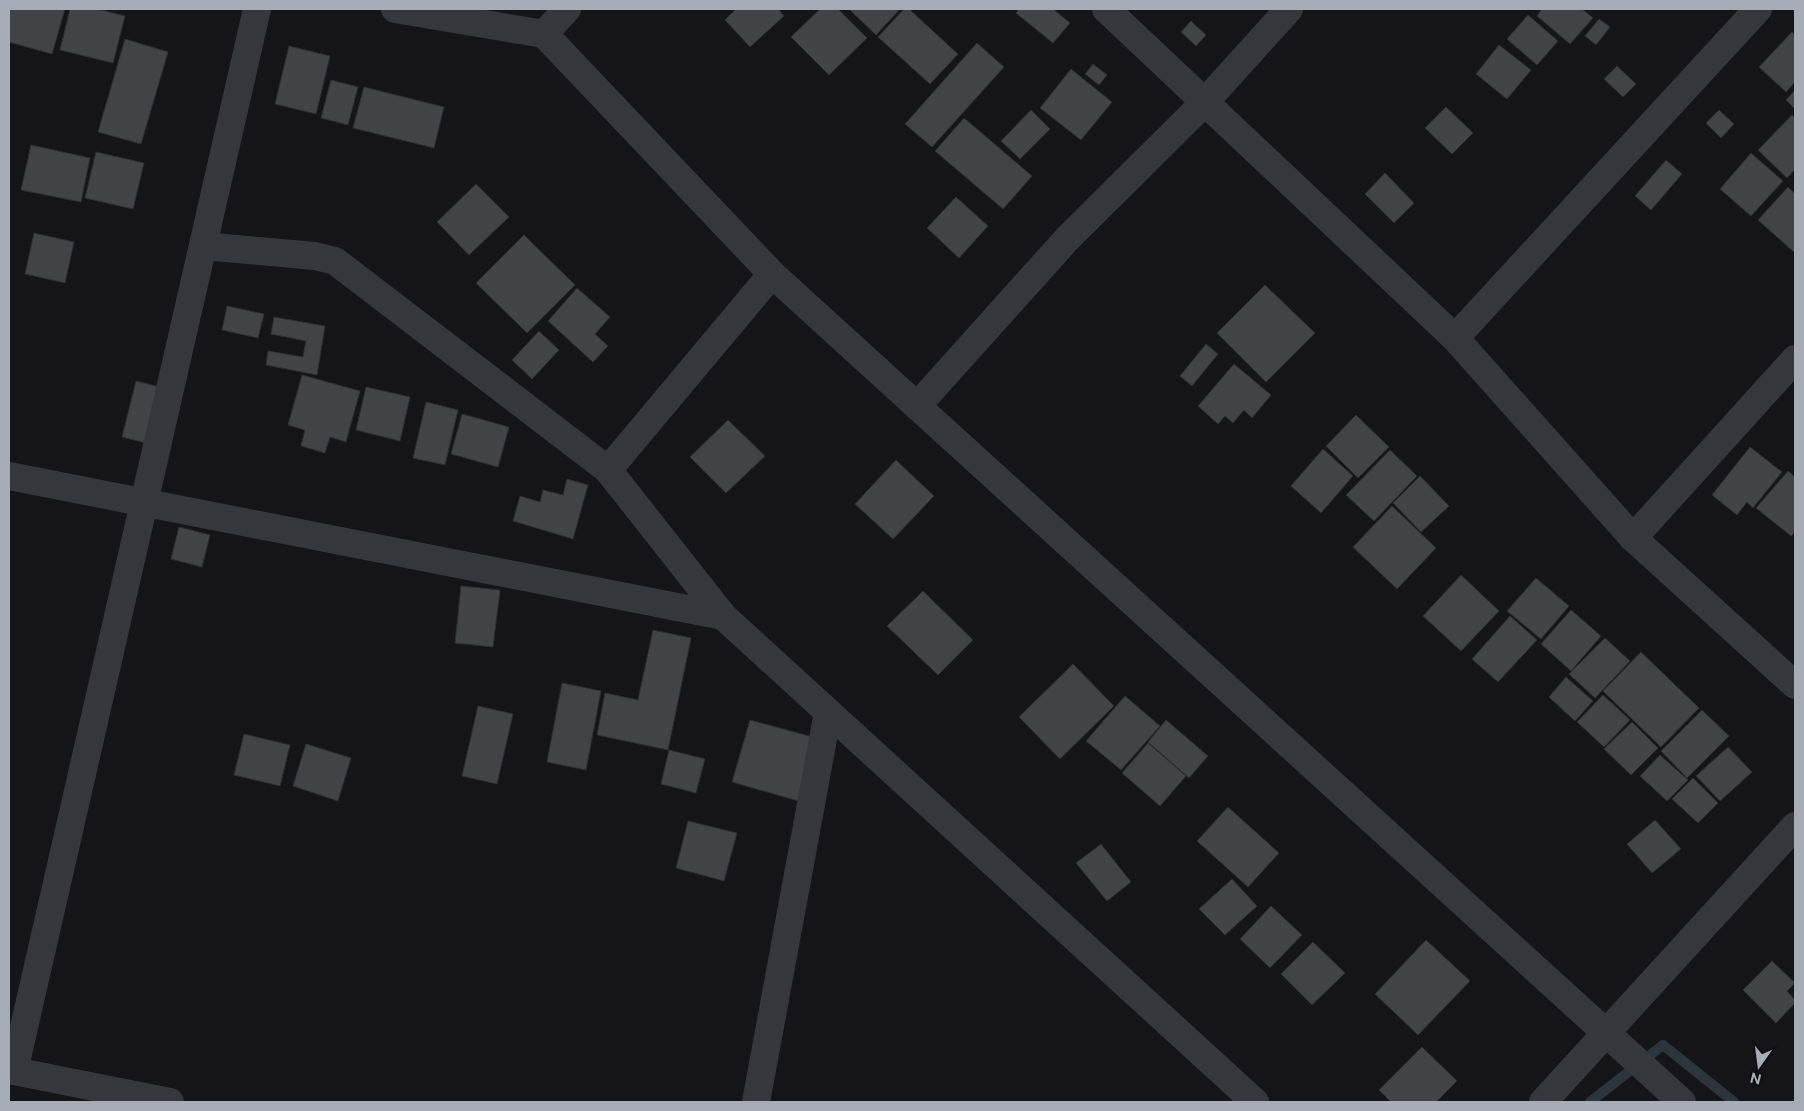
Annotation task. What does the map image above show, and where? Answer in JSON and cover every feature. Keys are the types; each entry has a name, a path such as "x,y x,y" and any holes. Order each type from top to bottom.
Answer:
{"street":[{"path":"170,1102 11,1070 144,502 256,9"},
{"path":"395,9 544,34 772,274 1682,1102"},
{"path":"544,34 567,9"},
{"path":"1106,9 1454,338 1633,538 1795,685"},
{"path":"916,406 1067,240 1204,103 1289,9"},
{"path":"1454,338 1758,9"},
{"path":"203,246 315,256 335,261 608,470 723,616 1255,1102"},
{"path":"608,470 772,274"},
{"path":"1633,538 1795,359"},
{"path":"9,476 723,616"},
{"path":"756,1102 828,712"},
{"path":"1543,1102 1795,826"}],"building":[{"path":"10,9 65,9 52,54 9,42"},
{"path":"70,9 97,9 125,16 113,63 60,50"},
{"path":"736,9 778,9 784,16 750,47 725,20"},
{"path":"820,9 838,9 867,38 829,75 791,37"},
{"path":"849,9 900,9 876,35"},
{"path":"904,9 909,9 958,54 930,84 878,37"},
{"path":"1019,9 1053,9 1070,23 1053,43 1016,13"},
{"path":"1542,9 1582,9 1593,18 1570,44 1537,16"},
{"path":"1528,15 1558,41 1537,65 1507,39"},
{"path":"1599,19 1610,27 1596,45 1585,36"},
{"path":"1191,21 1206,35 1196,46 1181,32"},
{"path":"1792,32 1795,35 1795,82 1786,92 1759,67"},
{"path":"125,39 168,52 141,144 98,132"},
{"path":"977,43 1004,67 932,147 905,124"},
{"path":"1499,45 1531,70 1507,99 1476,74"},
{"path":"289,46 330,56 316,114 275,104"},
{"path":"1093,64 1107,75 1099,85 1085,74"},
{"path":"1617,66 1636,84 1623,97 1604,79"},
{"path":"1071,69 1112,102 1081,140 1040,108"},
{"path":"331,80 358,87 348,125 321,118"},
{"path":"364,87 444,107 434,148 353,128"},
{"path":"1795,90 1795,109 1786,100"},
{"path":"1446,107 1473,133 1452,154 1425,128"},
{"path":"1031,110 1050,129 1020,159 1001,141"},
{"path":"1719,110 1734,124 1721,138 1706,123"},
{"path":"1792,115 1795,118 1795,169 1787,178 1758,150"},
{"path":"964,118 1032,176 1003,209 935,151"},
{"path":"31,145 90,158 81,202 21,190"},
{"path":"96,152 144,163 133,209 85,198"},
{"path":"1751,153 1783,181 1751,216 1720,189"},
{"path":"1666,160 1682,174 1651,210 1635,196"},
{"path":"1385,173 1414,203 1394,223 1365,194"},
{"path":"476,184 509,217 469,255 437,222"},
{"path":"1788,187 1795,194 1795,253 1758,220"},
{"path":"956,197 988,226 959,258 927,228"},
{"path":"34,233 74,242 65,283 25,274"},
{"path":"524,235 575,285 527,333 476,283"},
{"path":"1265,285 1315,333 1266,382 1217,333"},
{"path":"577,288 610,317 595,334 608,346 593,362 548,321"},
{"path":"227,306 264,314 258,338 222,330"},
{"path":"274,317 325,326 317,375 266,365 268,351 303,357 306,341 271,334"},
{"path":"539,331 559,350 532,379 512,360"},
{"path":"1206,344 1218,354 1192,386 1180,376"},
{"path":"1234,364 1271,395 1252,418 1244,410 1233,423 1225,416 1218,424 1198,406"},
{"path":"302,375 360,391 346,442 330,437 325,453 301,446 305,430 288,425"},
{"path":"136,381 164,388 150,444 122,437"},
{"path":"366,387 410,397 400,441 356,430"},
{"path":"426,402 458,410 445,465 413,458"},
{"path":"462,414 509,427 498,467 451,454"},
{"path":"1356,415 1389,447 1358,478 1326,446"},
{"path":"728,420 765,456 726,493 690,457"},
{"path":"1750,447 1782,472 1753,508 1747,502 1737,515 1712,495"},
{"path":"1323,449 1353,476 1321,513 1291,486"},
{"path":"1390,450 1417,476 1374,521 1346,495"},
{"path":"896,460 934,496 893,539 855,504"},
{"path":"1788,471 1795,477 1795,532 1791,536 1756,508"},
{"path":"1420,476 1449,506 1421,532 1393,503"},
{"path":"567,479 588,485 573,539 513,521 520,496 540,502 543,490 563,495"},
{"path":"1392,506 1436,548 1397,589 1353,547"},
{"path":"179,527 210,535 202,567 171,559"},
{"path":"1461,575 1499,611 1461,651 1423,616"},
{"path":"1536,578 1569,606 1541,639 1507,611"},
{"path":"461,586 500,590 493,647 455,643"},
{"path":"923,591 973,640 938,675 887,626"},
{"path":"1571,610 1601,636 1571,671 1541,644"},
{"path":"1510,616 1537,640 1498,682 1472,659"},
{"path":"653,630 691,638 668,750 597,735 605,693 638,700"},
{"path":"1605,638 1630,661 1595,698 1569,674"},
{"path":"1641,652 1699,708 1661,747 1603,691"},
{"path":"1073,664 1114,706 1060,759 1019,717"},
{"path":"1566,677 1593,701 1575,721 1549,697"},
{"path":"562,683 601,691 586,770 547,762"},
{"path":"1603,695 1630,720 1604,747 1577,722"},
{"path":"1125,696 1160,726 1121,770 1086,741"},
{"path":"478,706 513,714 497,784 462,776"},
{"path":"1702,710 1729,736 1687,778 1661,751"},
{"path":"750,720 820,739 802,802 732,782"},
{"path":"1166,720 1208,756 1189,778 1148,742"},
{"path":"1632,722 1658,748 1631,775 1604,749"},
{"path":"244,734 290,745 280,786 234,775"},
{"path":"1148,743 1186,776 1160,806 1122,773"},
{"path":"306,744 351,758 338,801 293,786"},
{"path":"1728,747 1752,772 1720,801 1696,776"},
{"path":"669,750 705,759 696,793 661,784"},
{"path":"1660,755 1688,780 1667,801 1640,776"},
{"path":"1693,778 1718,803 1698,823 1672,799"},
{"path":"1228,807 1279,853 1248,887 1197,841"},
{"path":"1655,820 1681,849 1652,873 1627,844"},
{"path":"688,821 737,833 724,881 676,868"},
{"path":"1101,844 1131,882 1107,901 1076,863"},
{"path":"1232,879 1257,906 1225,935 1199,909"},
{"path":"1271,906 1302,935 1270,968 1240,939"},
{"path":"1426,940 1470,981 1418,1035 1375,994"},
{"path":"1313,942 1345,973 1312,1005 1281,974"},
{"path":"1772,961 1795,983 1787,991 1795,1000 1795,1003 1776,1023 1743,990"},
{"path":"1422,1047 1457,1081 1436,1102 1391,1102 1379,1090"}],"waterway":[{"path":"1590,1102 1663,1045 1734,1102"}]}
